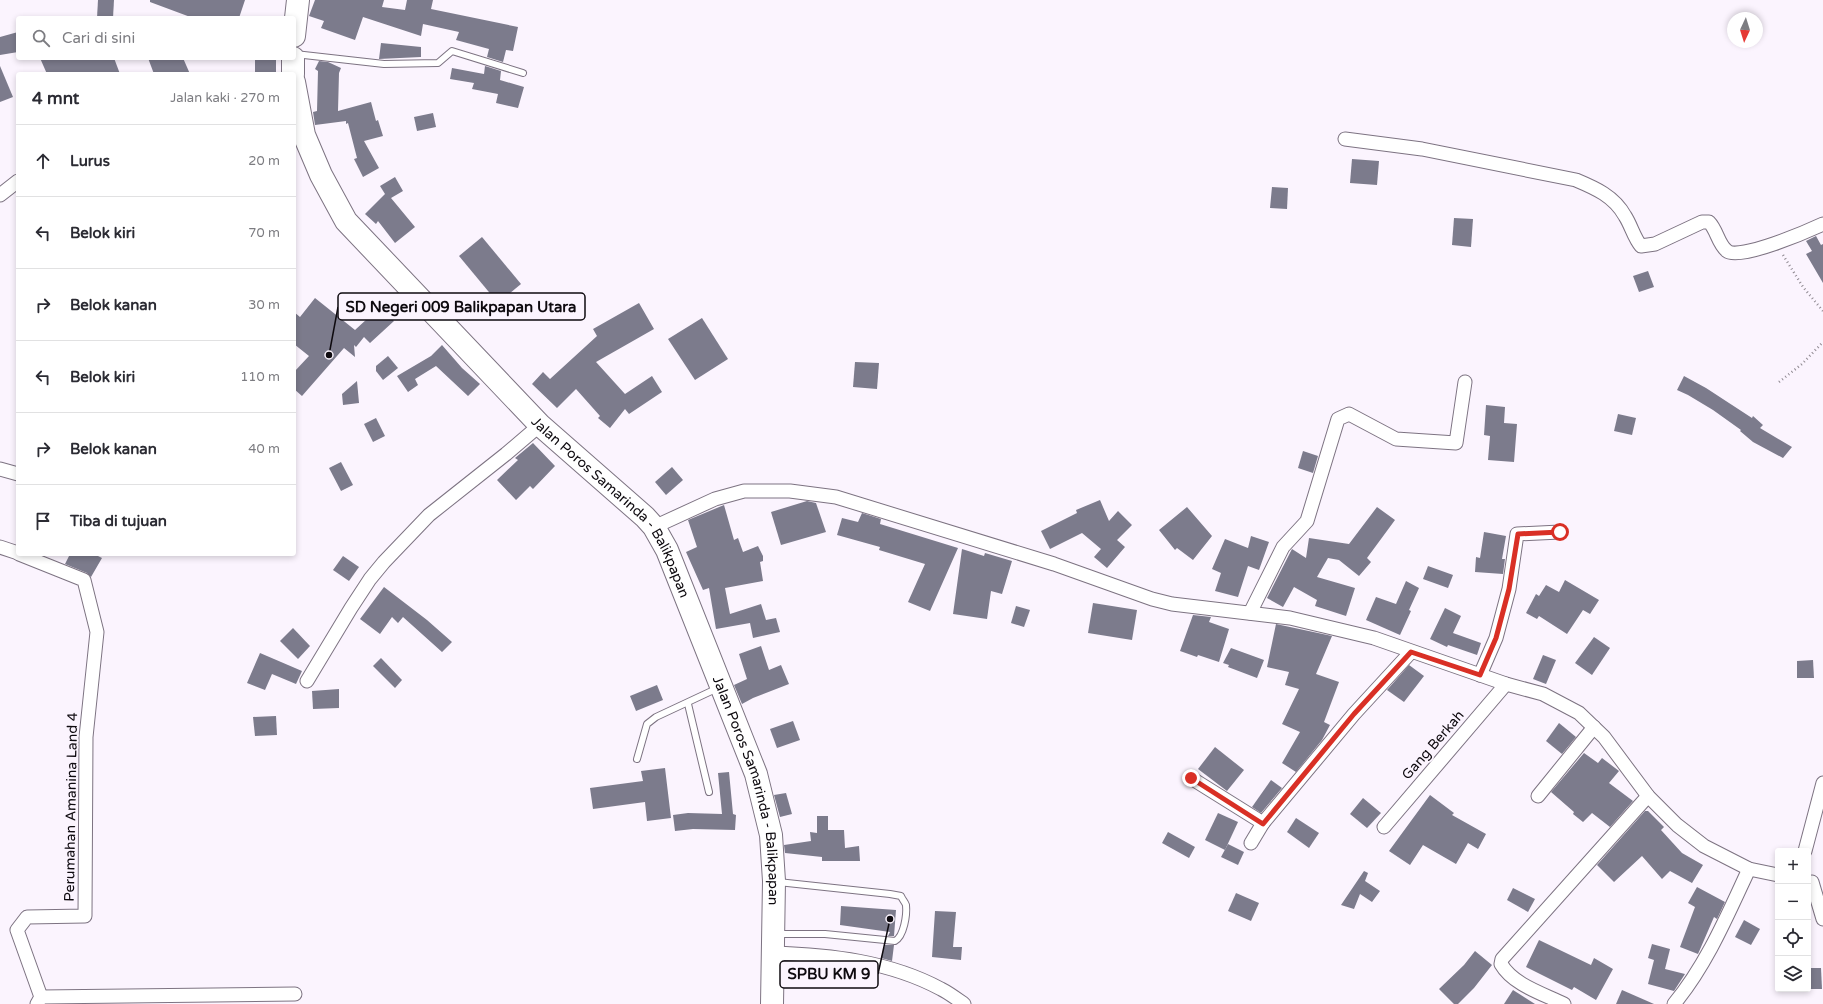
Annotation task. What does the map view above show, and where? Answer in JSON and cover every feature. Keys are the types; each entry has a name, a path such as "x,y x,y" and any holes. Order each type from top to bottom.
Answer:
{"highway":[{"path":"296,18 298,0"},
{"path":"293,60 293,72"},
{"name":"Jalan Poros Samarinda - Balikpapan","path":"296,93 304,135 321,175 346,221 540,425 604,480 654,527 667,550 756,774 771,835 774,881 772,1004"}],"street":[{"path":"1345,139 1422,149 1576,180 1598,189 1611,199 1625,214 1641,246 1655,244 1702,222 1709,222 1713,226 1722,246 1728,252 1735,254 1776,243 1823,224"},
{"path":"0,195 16,183"},
{"path":"1250,613 1283,547 1307,521 1338,419 1349,414 1396,439 1456,443 1465,382"},
{"path":"307,681 358,597 384,562 429,515 540,425"},
{"path":"0,468 16,473"},
{"path":"654,527 715,499 744,491 790,491 836,497 1054,564 1152,599 1172,604 1306,621 1374,638 1506,684 1543,694 1579,713 1604,737 1648,796 1677,825 1704,846 1749,869 1775,874"},
{"path":"1480,675 1496,638 1509,589 1518,534 1560,532"},
{"path":"0,547 16,553"},
{"name":"Perumahan Amanina Land 4","path":"24,556 84,580 97,632 86,736 85,916 27,917 17,930 39,1000 295,994"},
{"path":"1251,843 1263,824 1354,714 1411,652"},
{"name":"Gang Berkah","path":"1384,826 1506,684"},
{"path":"1538,796 1594,727"},
{"path":"1191,778 1263,824"},
{"path":"1806,848 1823,783"},
{"path":"1564,1004 1516,980 1504,970 1501,964 1502,959 1648,796"},
{"path":"1674,1004 1703,963 1749,869"},
{"path":"1814,882 1823,919"},
{"path":"772,943 875,964 942,989 964,1004"}],"lane":[{"path":"296,54 392,64 438,63 452,51 523,73"},
{"path":"637,759 647,724 656,717 688,704 721,687"},
{"path":"688,704 709,792"},
{"path":"772,943 825,934 895,941 904,929 906,904 901,896 890,894 774,881"}],"path":[{"path":"1776,243 1803,287 1823,311"},
{"path":"1779,382 1802,364 1823,342"}],"building":[{"path":"98,0 114,0 113,16 97,16"},
{"path":"150,0 245,0 240,16 188,16 150,2"},
{"path":"315,0 384,0 382,7 405,10 407,0 433,0 431,9 518,27 513,51 506,50 503,62 487,57 489,49 456,40 459,32 423,24 421,36 363,17 355,40 321,28 324,21 309,16"},
{"path":"16,33 16,52 0,55 0,37"},
{"path":"381,43 421,47 421,57 379,59"},
{"path":"41,60 115,60 119,72 46,72"},
{"path":"149,60 184,60 189,72 153,72"},
{"path":"255,60 276,60 276,72 255,72"},
{"path":"319,61 328,62 341,68 339,73 338,111 371,102 376,121 378,120 383,136 364,141 379,168 363,177 354,159 357,158 348,123 346,124 346,121 315,125 313,112 317,111 318,71 315,69"},
{"path":"0,66 13,97 0,102"},
{"path":"485,66 501,71 500,80 524,87 518,108 496,103 498,94 472,89 474,83 450,79 452,68 484,74"},
{"path":"433,113 436,127 417,131 414,117"},
{"path":"1352,159 1379,161 1377,185 1350,183"},
{"path":"395,177 403,191 391,198 415,227 395,243 378,221 376,224 365,214 385,194 380,186"},
{"path":"1272,187 1288,188 1287,209 1270,208"},
{"path":"1454,218 1473,219 1471,247 1452,245"},
{"path":"1816,236 1821,245 1823,244 1823,283 1806,254 1812,251 1806,241"},
{"path":"482,237 521,284 498,303 459,256"},
{"path":"1648,271 1654,287 1639,292 1633,276"},
{"path":"315,298 355,330 380,307 394,321 370,343 364,337 356,347 354,345 355,357 344,348 302,396 296,391 296,370 309,356 296,346 296,314 300,317"},
{"path":"639,303 654,329 596,362 625,394 652,376 662,392 629,414 625,409 610,428 598,418 600,416 576,389 557,408 532,384 543,372 550,379 597,336 593,329"},
{"path":"702,318 728,359 695,380 668,339"},
{"path":"442,345 462,368 480,384 468,396 436,366 415,379 418,385 408,392 397,376 431,356"},
{"path":"388,356 398,368 383,380 376,371 376,366"},
{"path":"855,362 879,363 877,389 853,387"},
{"path":"1684,376 1706,388 1752,418 1753,416 1763,425 1760,428 1792,447 1783,458 1753,442 1740,431 1741,430 1713,410 1677,390"},
{"path":"357,381 359,403 343,405 342,394"},
{"path":"1486,405 1505,407 1504,423 1517,424 1514,462 1488,460 1490,436 1484,435"},
{"path":"1618,414 1636,418 1632,435 1614,431"},
{"path":"376,418 385,436 373,442 364,424"},
{"path":"533,443 555,466 533,489 530,486 516,500 497,480 518,460 515,458"},
{"path":"1303,451 1318,456 1313,473 1298,468"},
{"path":"341,462 353,485 341,491 329,468"},
{"path":"672,467 683,480 666,495 655,482"},
{"path":"1100,500 1109,521 1118,511 1132,525 1117,540 1125,547 1107,568 1094,557 1101,549 1082,533 1050,549 1041,531 1077,513 1076,510"},
{"path":"807,501 816,503 826,532 781,545 771,512"},
{"path":"724,505 734,540 738,538 743,552 758,546 763,556 763,561 760,562 763,581 725,588 730,614 761,604 766,620 776,618 780,632 753,638 750,623 716,629 709,588 703,590 686,552 697,547 688,520"},
{"path":"1187,507 1212,536 1193,560 1177,548 1175,550 1159,530"},
{"path":"1377,507 1395,520 1367,558 1371,562 1359,576 1339,560 1328,558 1317,577 1355,588 1346,616 1315,606 1317,600 1294,587 1283,607 1267,598 1292,549 1306,558 1309,538 1349,544"},
{"path":"862,513 881,519 880,524 958,548 930,611 908,602 925,564 879,550 880,547 837,535 842,518 858,522"},
{"path":"1484,532 1506,536 1502,559 1505,559 1503,574 1475,572 1476,557 1480,558"},
{"path":"1251,536 1269,542 1259,570 1248,566 1238,597 1215,591 1221,573 1212,569 1225,539 1248,548"},
{"path":"962,549 984,556 985,553 1012,561 1002,594 991,591 987,619 953,614"},
{"path":"69,556 98,556 102,558 91,577 87,573 65,564"},
{"path":"343,556 359,567 349,581 333,570"},
{"path":"1428,566 1453,575 1448,588 1423,579"},
{"path":"1565,580 1599,600 1590,614 1583,610 1567,634 1539,616 1537,619 1526,613 1536,594 1539,596 1546,585 1559,592"},
{"path":"1406,581 1419,588 1409,610 1411,611 1400,635 1366,620 1376,597 1396,604"},
{"path":"384,587 427,620 452,642 442,652 403,617 398,623 392,617 380,634 360,619"},
{"path":"1093,603 1137,610 1132,640 1088,633"},
{"path":"1016,606 1030,610 1024,627 1011,623"},
{"path":"1445,608 1461,616 1453,633 1481,643 1477,655 1448,645 1447,647 1430,639"},
{"path":"1193,615 1211,617 1209,622 1229,629 1219,662 1180,651"},
{"path":"1276,624 1332,636 1316,674 1339,682 1324,722 1330,725 1322,740 1296,772 1282,763 1300,732 1282,724 1299,689 1285,685 1289,672 1267,667"},
{"path":"293,628 310,646 298,659 280,641"},
{"path":"1594,637 1610,648 1592,675 1575,663"},
{"path":"761,646 769,670 781,665 789,684 753,698 742,704 734,685 747,679 739,654"},
{"path":"1231,648 1264,660 1257,678 1228,667 1229,665 1223,663"},
{"path":"260,653 302,671 296,684 272,674 265,690 247,683"},
{"path":"1543,655 1556,660 1546,684 1533,679"},
{"path":"381,658 402,680 395,688 373,666"},
{"path":"1813,660 1814,678 1797,678 1797,661"},
{"path":"1409,665 1424,676 1404,702 1387,690"},
{"path":"657,685 663,700 636,711 630,696"},
{"path":"339,689 339,708 313,709 312,691"},
{"path":"276,716 277,735 255,736 253,717"},
{"path":"793,721 800,740 777,748 770,729"},
{"path":"1559,723 1576,737 1562,754 1546,741"},
{"path":"1215,747 1244,770 1227,791 1198,769"},
{"path":"1584,753 1598,763 1602,758 1619,771 1609,783 1633,801 1610,827 1592,813 1583,822 1551,792"},
{"path":"665,768 671,818 647,821 645,802 593,809 590,788 643,781 641,771"},
{"path":"729,772 733,814 736,815 735,830 693,829 675,831 673,815 688,813 722,814 718,773"},
{"path":"1271,780 1282,788 1261,813 1252,807"},
{"path":"786,793 792,814 780,817 774,795"},
{"path":"1430,795 1454,813 1452,815 1486,834 1478,849 1468,843 1456,864 1423,845 1410,865 1389,851"},
{"path":"1363,798 1381,813 1367,828 1350,814"},
{"path":"1645,811 1648,811 1664,827 1661,830 1682,853 1703,865 1692,883 1670,871 1662,879 1642,856 1614,882 1597,865"},
{"path":"1218,813 1238,822 1225,850 1205,840"},
{"path":"817,816 828,816 828,830 844,830 845,848 859,846 860,861 822,861 822,857 785,853 784,845 811,841 810,832 817,833"},
{"path":"1296,818 1319,833 1309,848 1287,832"},
{"path":"1168,832 1195,847 1189,858 1162,843"},
{"path":"1228,844 1244,852 1238,865 1221,857"},
{"path":"1364,871 1368,873 1365,881 1380,891 1372,902 1360,894 1354,909 1341,905"},
{"path":"1697,887 1725,902 1717,919 1714,917 1698,954 1680,947 1695,907 1688,903"},
{"path":"1513,888 1535,899 1528,912 1507,900"},
{"path":"1236,893 1259,903 1251,921 1228,911"},
{"path":"841,906 896,910 894,936 888,936 890,932 840,925"},
{"path":"935,911 956,912 953,947 962,947 961,960 932,957"},
{"path":"1744,920 1760,929 1751,945 1735,937"},
{"path":"1539,940 1591,965 1594,958 1613,969 1596,1000 1574,987 1572,990 1526,967"},
{"path":"1652,944 1670,949 1665,969 1685,974 1674,991 1648,984 1654,960 1648,958"},
{"path":"885,945 894,945 892,961 881,958"},
{"path":"1475,951 1492,965 1474,988 1458,1004 1454,1004 1439,989 1464,965"},
{"path":"1811,968 1821,968 1822,989 1811,989"},
{"path":"1513,990 1535,1004 1504,1004"},
{"path":"1622,990 1654,1004 1616,1004"}],"place":[{"name":"SD Negeri 009 Balikpapan Utara","path":"329,355"},
{"name":"SPBU KM 9","path":"890,919"}],"route":[{"path":"1191,778 1263,824 1354,714 1411,652 1480,675 1496,638 1509,589 1514,551 1518,534 1560,532"}]}
